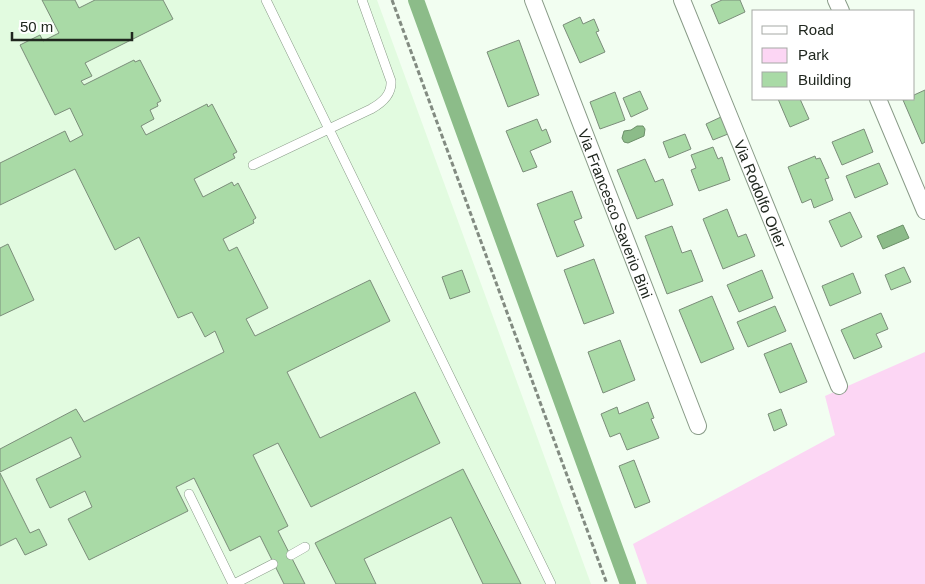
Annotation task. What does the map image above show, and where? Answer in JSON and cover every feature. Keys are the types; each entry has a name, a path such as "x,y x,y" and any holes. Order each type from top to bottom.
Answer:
{"street":[{"name":"Via Francesco Saverio Bini","path":"532,0 698,426"},
{"name":"Via Rodolfo Orler","path":"682,0 839,386"},
{"path":"878,100 925,211"}],"lane":[{"path":"266,0 551,584"},
{"path":"253,165 385,100 392,87 387,65 362,0"},
{"path":"189,494 233,584 273,564"},
{"path":"290,555 305,547"}],"path":[{"path":"392,0 608,584"}],"shaded area":[{"path":"0,0 377,0 591,584 0,584"},
{"path":"637,126 643,126 645,129 644,136 628,143 624,142 622,138 624,131 631,130"},
{"path":"903,225 909,238 883,249 877,236"}],"green space":[{"path":"925,352 925,584 647,584 633,544 835,435 825,396"}],"building":[{"path":"42,0 75,0 79,8 95,0 163,0 173,19 85,63 92,76 81,81 84,85 134,60 135,62 140,60 161,101 157,103 158,106 150,110 154,119 141,126 146,135 207,104 208,107 212,104 237,152 233,154 235,158 194,179 203,197 232,182 234,186 238,183 256,218 253,220 254,223 223,239 229,251 237,247 268,308 246,319 255,336 370,280 390,321 287,372 320,438 415,392 440,443 311,507 278,443 253,455 288,526 278,531 305,584 284,584 260,536 230,551 194,478 176,487 188,511 89,560 68,519 92,507 85,491 50,508 36,479 81,457 71,437 0,472 0,449 76,409 84,422 224,352 215,331 205,337 192,312 178,318 139,237 115,250 75,169 0,205 0,163 65,131 70,142 83,135 70,108 55,115 20,45 40,35 43,41 59,33"},
{"path":"722,0 740,0 745,12 719,24 711,5"},
{"path":"580,17 583,24 594,19 599,31 596,32 605,52 580,63 563,25"},
{"path":"519,40 539,95 508,107 487,52"},
{"path":"925,90 925,142 922,144 903,100 915,100 915,95"},
{"path":"640,91 648,109 631,117 623,98"},
{"path":"615,92 625,120 600,129 590,102"},
{"path":"778,100 800,100 809,119 790,127"},
{"path":"721,117 728,134 713,140 706,124"},
{"path":"537,119 542,131 546,129 551,142 530,151 537,167 523,172 506,131"},
{"path":"864,129 873,152 842,165 832,142"},
{"path":"685,134 691,149 669,158 663,142"},
{"path":"713,147 718,159 722,157 730,180 699,191 691,170 696,168 691,155"},
{"path":"815,156 816,159 820,158 829,178 825,179 833,200 814,208 811,199 802,203 788,167"},
{"path":"645,159 655,182 663,179 673,205 637,219 617,170"},
{"path":"879,163 888,184 855,198 846,176"},
{"path":"572,191 582,218 574,221 584,246 557,257 537,204"},
{"path":"727,209 738,237 746,234 755,256 723,269 703,219"},
{"path":"850,212 862,237 841,247 829,221"},
{"path":"672,226 682,253 691,250 703,281 667,294 645,236"},
{"path":"8,244 34,300 0,316 0,248"},
{"path":"594,259 614,313 584,324 564,270"},
{"path":"904,267 911,282 891,290 885,275"},
{"path":"462,270 470,292 450,299 442,277"},
{"path":"762,270 773,298 739,312 727,285"},
{"path":"853,273 861,293 830,306 822,286"},
{"path":"712,296 734,349 701,363 679,310"},
{"path":"775,306 786,331 748,347 737,322"},
{"path":"881,313 888,329 876,334 882,347 854,359 841,330"},
{"path":"620,340 635,380 603,393 588,352"},
{"path":"791,343 807,382 780,393 764,354"},
{"path":"648,402 654,418 651,419 659,438 627,450 620,433 610,437 601,414 617,407 619,414"},
{"path":"781,409 787,425 774,431 768,414"},
{"path":"634,460 650,502 635,508 619,466"},
{"path":"463,469 521,584 483,584 451,517 364,559 376,584 336,584 315,543"},
{"path":"0,473 30,533 39,529 47,545 25,555 16,538 0,546"}],"waterway":[{"path":"416,0 628,584"}]}
